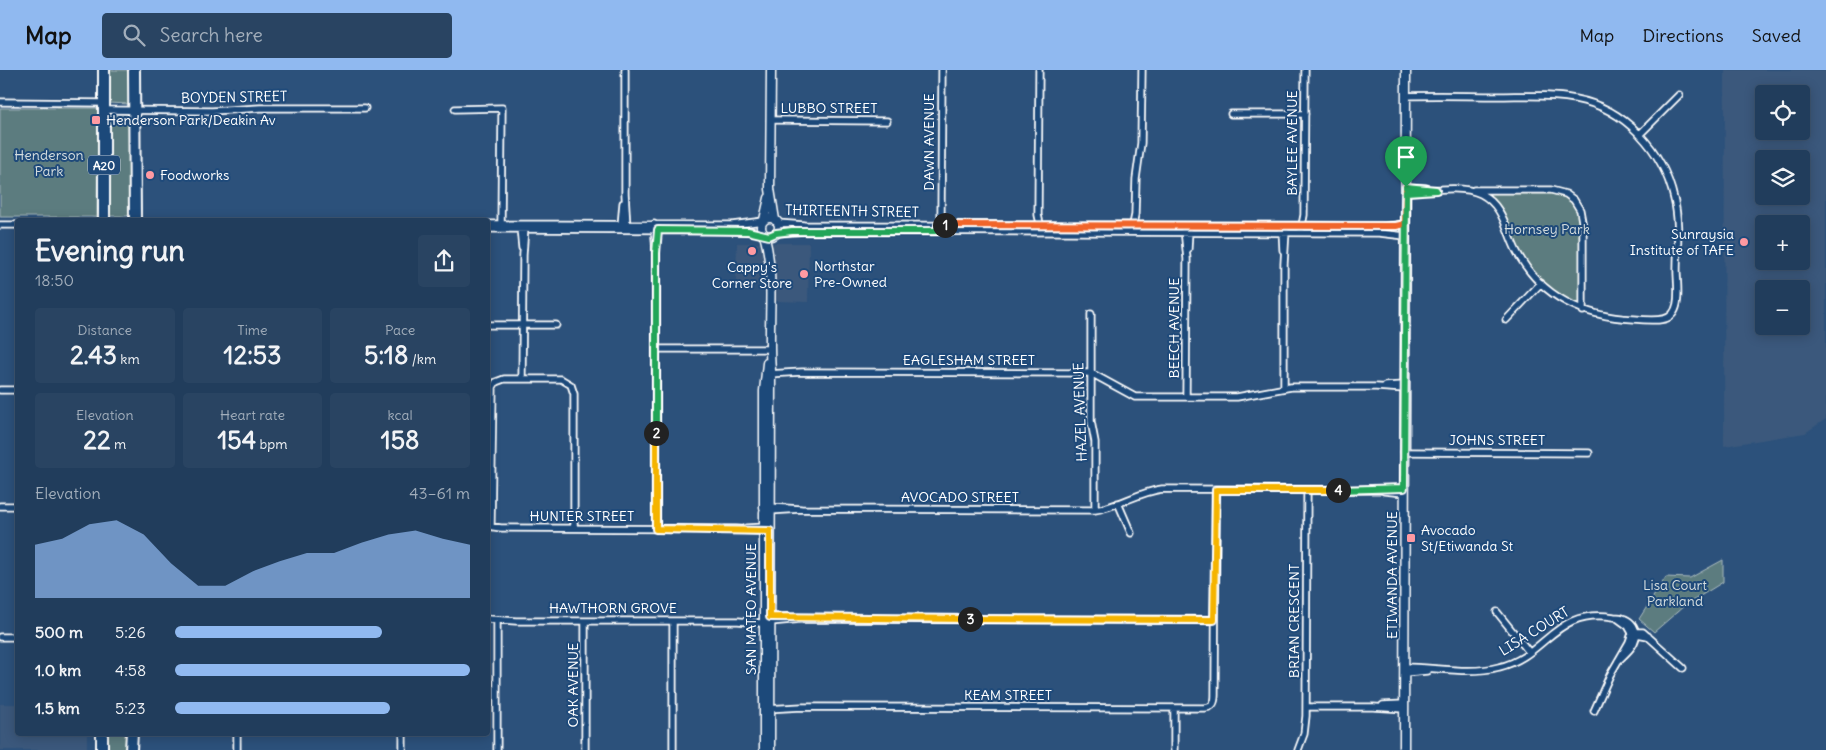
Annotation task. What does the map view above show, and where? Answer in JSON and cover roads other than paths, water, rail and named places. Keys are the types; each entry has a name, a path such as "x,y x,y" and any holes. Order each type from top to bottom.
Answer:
{"highway":[{"name":"A20","path":"104,70 104,218"},
{"name":"A20","path":"134,70 135,218"},
{"path":"102,736 102,750"},
{"path":"132,736 132,750"}],"street":[{"path":"624,227 625,70"},
{"path":"656,227 748,231 769,236 775,234 779,228 770,188 770,70"},
{"name":"DAWN AVENUE","path":"941,228 942,70"},
{"path":"1038,70 1038,228"},
{"path":"1132,229 1135,215 1136,179 1141,143 1142,70"},
{"name":"BAYLEE AVENUE","path":"1301,229 1304,215 1305,70"},
{"name":"ETIWANDA AVENUE","path":"1404,750 1406,70"},
{"path":"1640,134 1679,95"},
{"path":"1406,96 1547,96 1577,99 1605,109 1629,124 1640,134 1659,160 1669,179 1675,201 1678,227 1676,308 1670,317 1660,319 1620,319 1583,311 1562,300 1541,283 1520,258 1499,210 1483,195 1467,190"},
{"name":"BOYDEN STREET","path":"0,102 134,110 212,111 260,108 365,108"},
{"path":"455,109 502,108 501,227"},
{"path":"1232,114 1305,114"},
{"name":"LUBBO STREET","path":"770,120 887,121"},
{"path":"764,234 761,229 770,188"},
{"path":"1406,190 1551,190 1566,194 1574,200 1580,210 1584,227 1583,311"},
{"path":"1135,215 1139,229"},
{"name":"BAYLEE AVENUE","path":"1304,215 1308,229"},
{"path":"490,224 501,227 656,227 732,225 769,218 776,221"},
{"name":"THIRTEENTH STREET","path":"776,221 796,225 1132,229 1308,229 1380,227 1405,224"},
{"path":"0,225 15,225"},
{"path":"490,230 501,227"},
{"path":"522,379 523,227"},
{"path":"656,227 656,529"},
{"name":"THIRTEENTH STREET","path":"775,234 808,231 941,228"},
{"name":"BEECH AVENUE","path":"1186,229 1186,397"},
{"path":"1284,229 1284,388"},
{"name":"THIRTEENTH STREET","path":"1308,229 1405,236"},
{"name":"SAN MATEO AVENUE","path":"764,234 770,257"},
{"name":"SAN MATEO AVENUE","path":"764,750 767,707 770,257 775,234"},
{"path":"1506,320 1541,283"},
{"name":"HAZEL AVENUE","path":"1091,314 1091,427 1095,442 1095,510"},
{"path":"490,325 556,325"},
{"path":"656,349 769,349"},
{"name":"EAGLESHAM STREET","path":"768,372 1091,373 1135,397 1186,397"},
{"path":"490,491 493,387 500,380 561,379 568,382 573,389 574,528"},
{"path":"1186,397 1237,397 1284,388 1405,387"},
{"path":"0,390 15,390"},
{"name":"JOHNS STREET","path":"1404,452 1589,453"},
{"name":"AVOCADO STREET","path":"767,509 1095,510 1153,490 1404,490"},
{"path":"1214,620 1216,490"},
{"name":"BRIAN CRESCENT","path":"1298,750 1304,734 1306,706 1307,490"},
{"path":"1118,503 1132,533"},
{"path":"0,506 15,506"},
{"name":"HUNTER STREET","path":"490,526 767,529"},
{"path":"1497,612 1529,652"},
{"name":"LISA COURT","path":"1404,670 1498,668 1514,662 1561,626 1576,618 1599,614 1614,617 1635,633"},
{"name":"HAWTHORN GROVE","path":"490,619 738,622 782,617 802,619 1214,620"},
{"path":"497,620 497,750"},
{"name":"KEAM STREET","path":"767,707 1204,708 1213,705 1215,695 1214,620"},
{"name":"OAK AVENUE","path":"585,621 585,750"},
{"path":"673,621 673,750"},
{"path":"1594,710 1618,661 1635,633 1648,636 1683,668"},
{"path":"0,637 15,637"},
{"path":"1306,706 1404,706"},
{"name":"SAN MATEO AVENUE","path":"767,707 770,750"},
{"path":"1174,708 1174,750"},
{"path":"237,736 237,750"},
{"path":"403,736 403,750"}],"place":[{"name":"Henderson Park/Deakin Av","path":"96,120"},
{"name":"Foodworks","path":"150,175"},
{"name":"Sunraysia Institute of TAFE","path":"1744,242"},
{"name":"Cappy's Corner Store","path":"752,251"},
{"name":"Northstar Pre-Owned","path":"804,274"},
{"name":"Avocado St/Etiwanda St","path":"1411,538"}],"park label":[{"name":"Henderson Park","path":"49,164"},
{"name":"Hornsey Park","path":"1547,229"},
{"name":"Lisa Court Parkland","path":"1675,594"}]}
